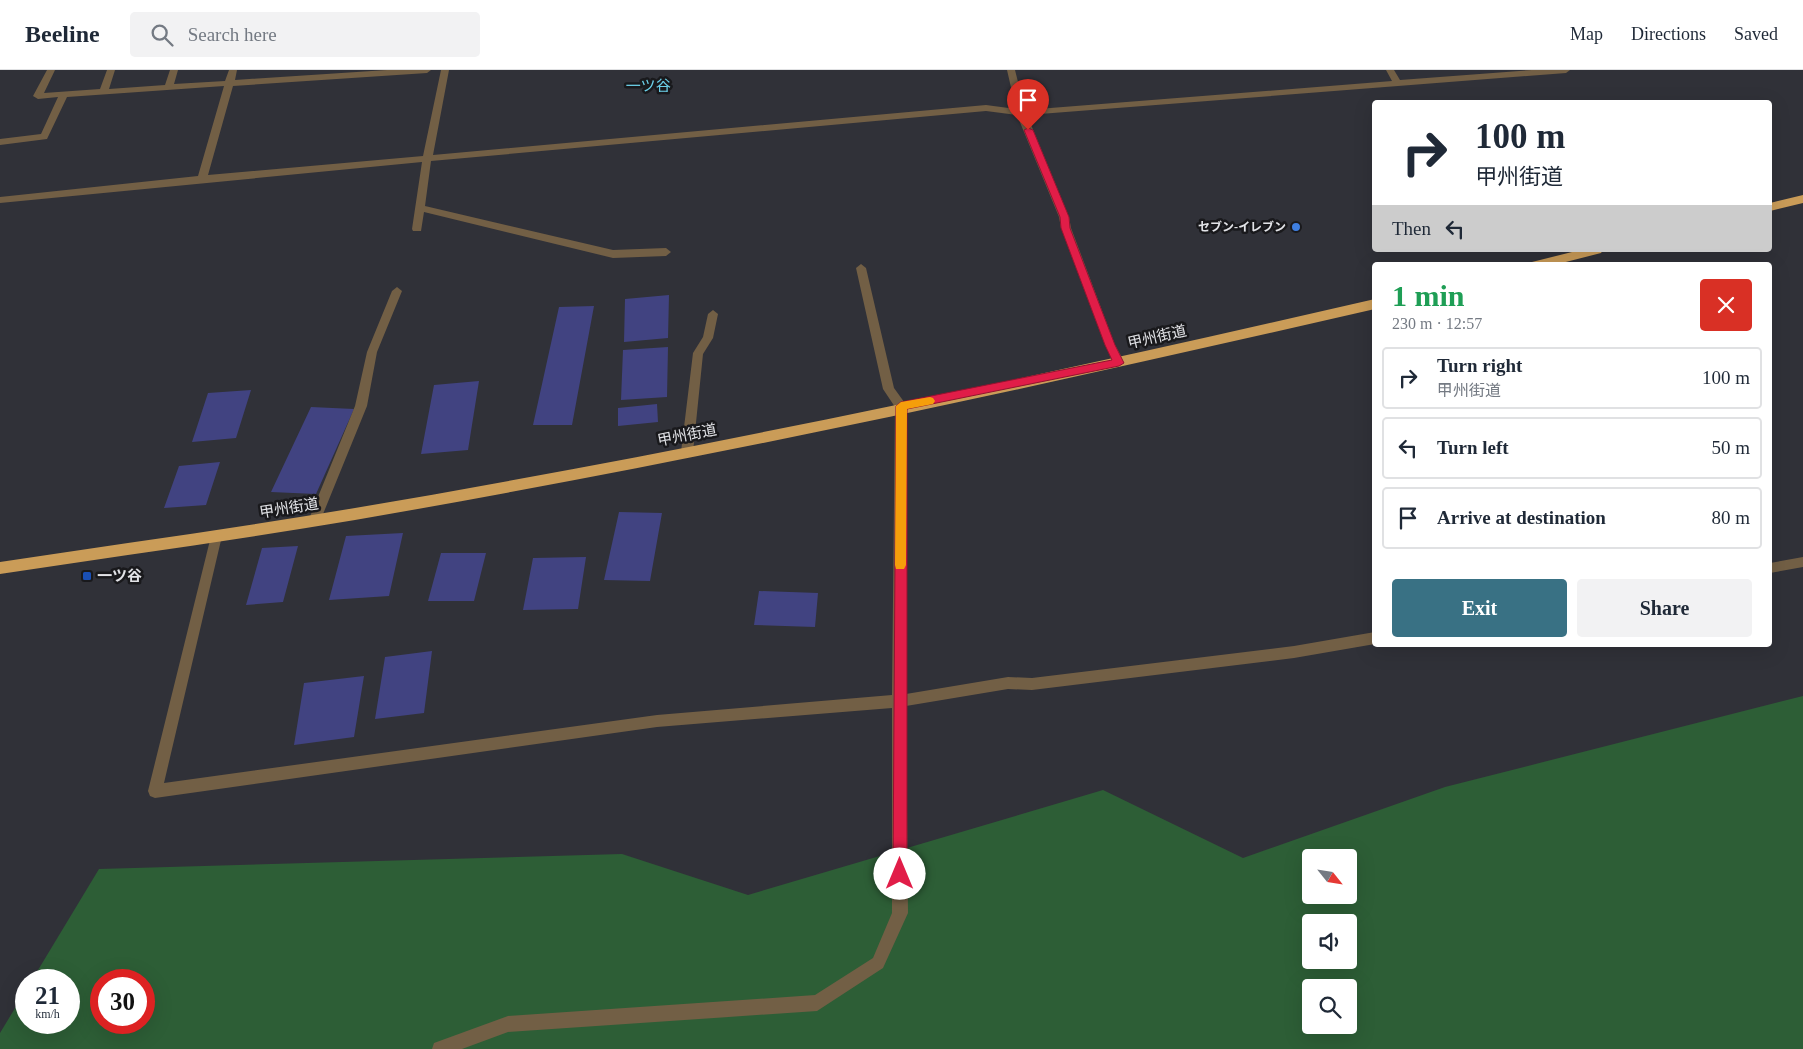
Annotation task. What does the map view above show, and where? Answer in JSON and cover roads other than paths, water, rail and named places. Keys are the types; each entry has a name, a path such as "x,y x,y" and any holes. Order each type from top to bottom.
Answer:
{"highway":[{"path":"1772,207 1803,199"},
{"path":"1548,262 1589,252"},
{"name":"甲州街道","path":"0,568 364,513 687,452 901,406 1119,363 1372,305"}],"street":[{"path":"51,70 38,96 230,82 287,80 352,72 427,70"},
{"path":"103,92 111,70"},
{"path":"168,88 174,70"},
{"path":"202,180 233,70"},
{"path":"287,80 290,70"},
{"path":"417,229 427,159 445,70"},
{"path":"1011,70 1021,113 1064,217 1076,255 1110,345 1119,363"},
{"path":"1390,70 1397,83"},
{"path":"0,200 986,108 1021,113 1566,70"},
{"path":"0,142 44,137 64,94"},
{"path":"420,208 613,254 666,252"},
{"path":"440,1049 508,1024 817,1003 878,963 900,913 901,406 888,390 861,268"},
{"path":"315,519 361,406 372,352 397,291"},
{"path":"687,452 698,353 708,338 713,314"},
{"path":"216,536 155,791 657,721 899,702 1008,683 1032,684 1216,662 1294,652 1372,639"},
{"path":"1772,568 1803,562"}],"place":[{"name":"セブン-イレブン","path":"1296,227"},
{"name":"一ツ谷","path":"87,576"}],"district":[{"name":"一ツ谷","path":"648,86"}]}
